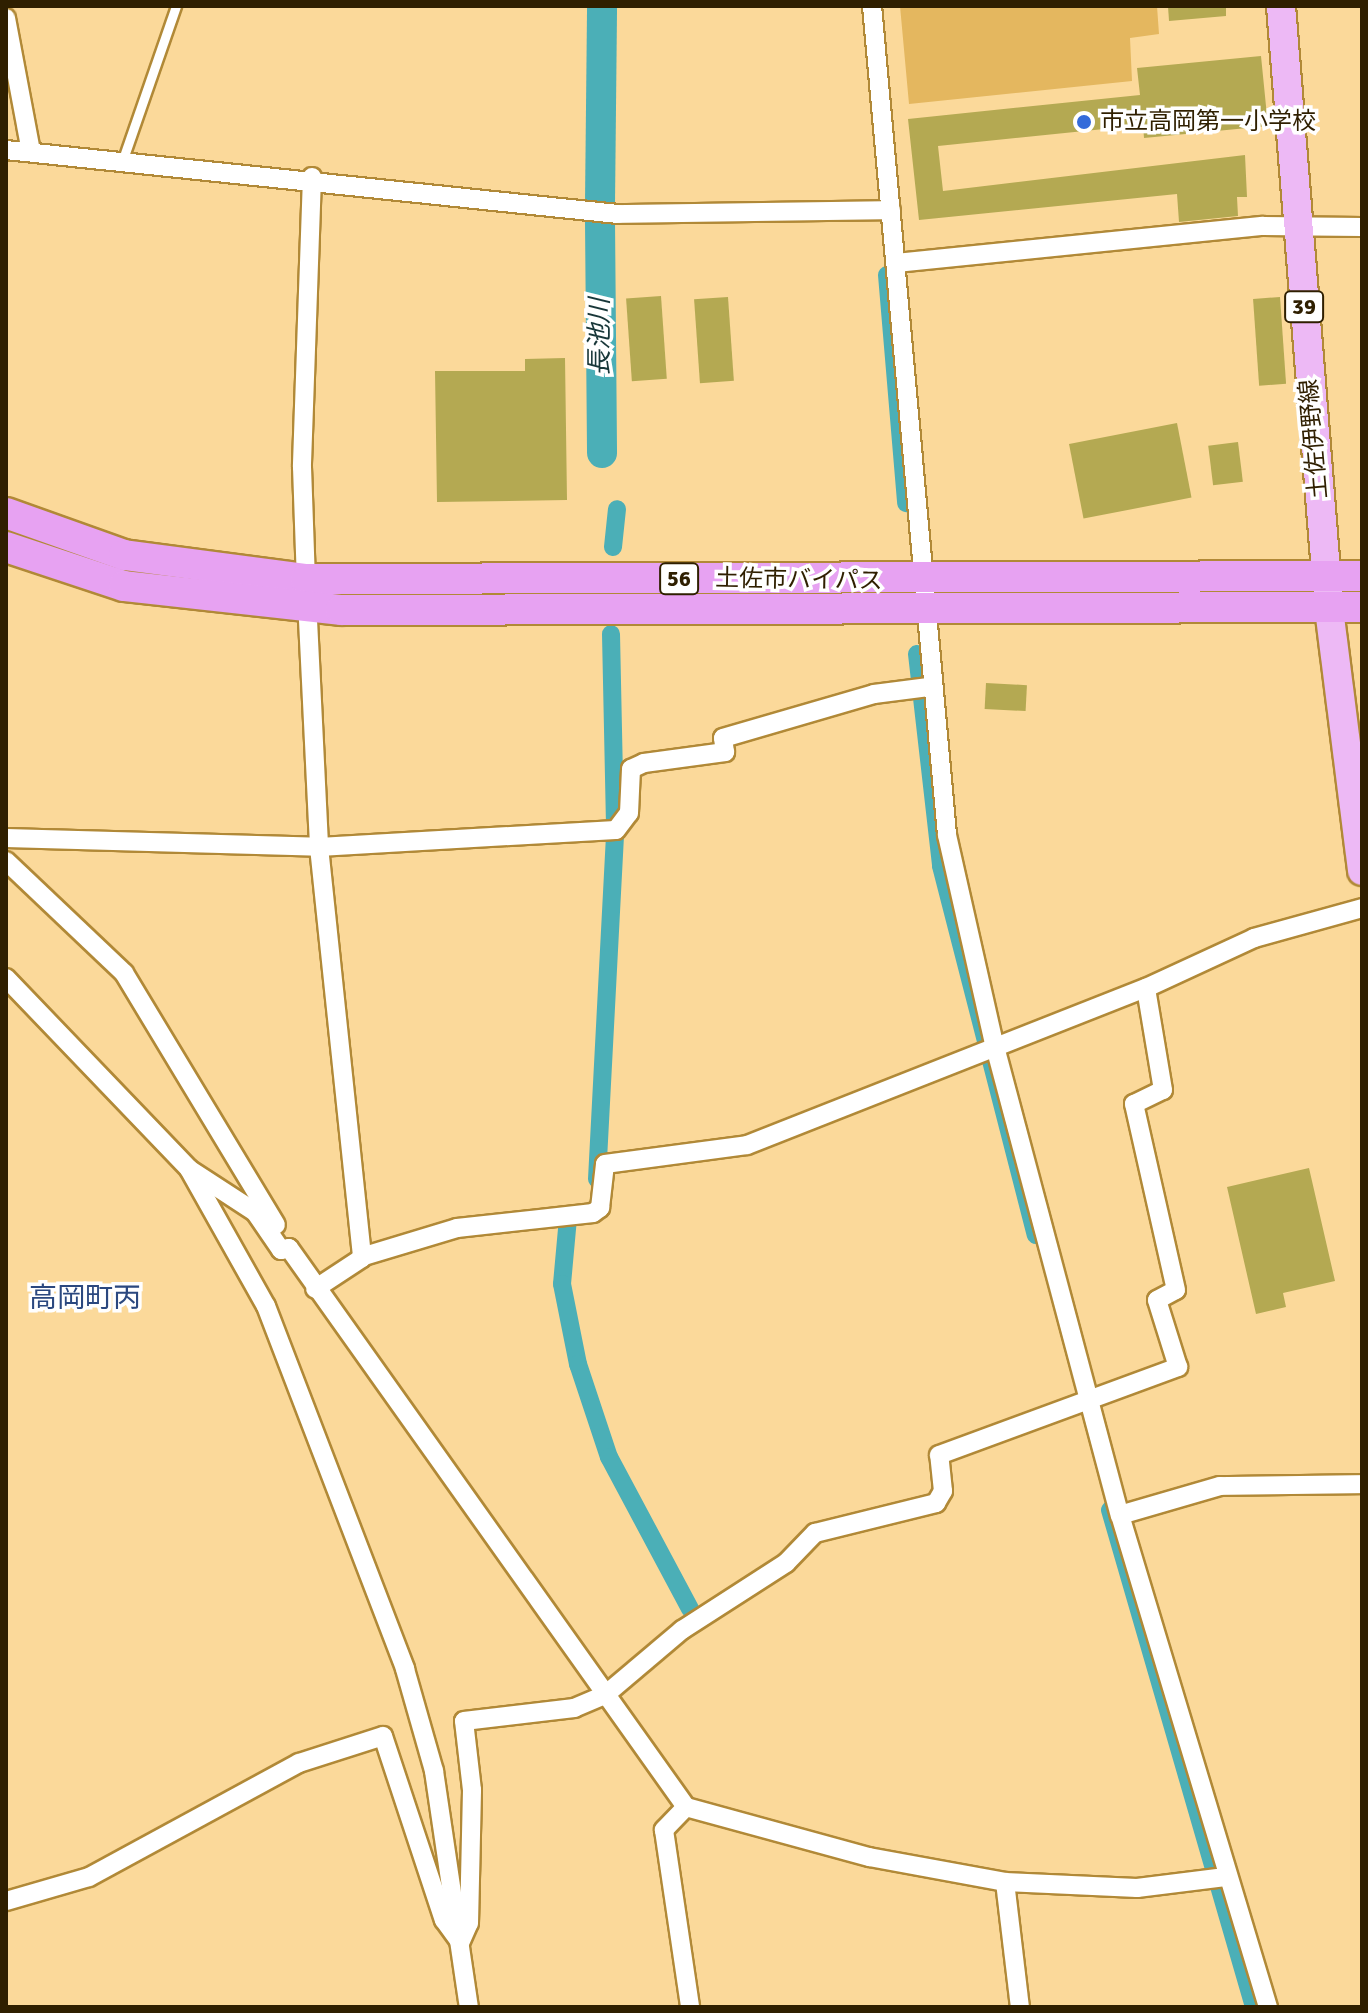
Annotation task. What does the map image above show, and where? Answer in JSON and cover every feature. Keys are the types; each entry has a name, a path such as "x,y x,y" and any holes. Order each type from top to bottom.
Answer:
{"highway":[{"name":"土佐市バイパス","path":"6,513 124,555 309,593"},
{"name":"土佐市バイパス","path":"6,547 124,586 309,593 924,594 1329,609 1362,607"},
{"name":"土佐市バイパス","path":"924,594 1362,576"}],"main road":[{"name":"土佐伊野線","path":"1281,6 1326,578 1362,871"}],"street":[{"path":"872,6 924,594 921,688 988,1045 1085,1401 1120,1515 1216,1879 1268,2007"},
{"path":"6,18 31,152"},
{"path":"6,150 312,177 618,214 891,210"},
{"path":"312,177 302,467 319,847 361,1257"},
{"path":"896,263 1298,227 1362,227"},
{"path":"6,838 319,847 616,830 629,813 631,769 644,763 725,752 723,738 921,688"},
{"path":"6,861 124,973 315,1289 686,1807 869,1857 1005,1882 1137,1888 1216,1879"},
{"path":"315,1289 361,1257 457,1228 593,1213 600,1208 605,1164 747,1145 988,1045 1146,988 1254,938 1362,908"},
{"path":"6,978 189,1169 255,1212 281,1250 289,1248"},
{"path":"460,1943 469,1923 472,1790 464,1721 574,1708 605,1695 682,1630 786,1563 815,1533 936,1503 943,1491 939,1455 1178,1367 1157,1300 1176,1290 1134,1104 1163,1090 1146,988"},
{"path":"189,1169 266,1306 353,1520 434,1771 469,2007"},
{"path":"1120,1515 1220,1486 1362,1484"},
{"path":"6,1901 89,1877 299,1763 383,1736 444,1920 460,1943"},
{"path":"686,1807 664,1830 690,2007"},
{"path":"1005,1882 1020,2007"}],"lane":[{"path":"123,159 176,6"}],"shaded area":[{"path":"900,6 1157,6 1159,34 1130,38 1132,81 909,104"}],"building":[{"path":"1168,6 1226,6 1226,16 1169,21"},
{"path":"1261,56 1268,126 1144,138 1143,125 938,146 943,191 1245,155 1247,197 1237,197 1238,216 1179,222 1177,194 919,220 908,119 1140,95 1137,68"},
{"path":"661,296 667,379 632,381 626,298"},
{"path":"728,297 734,381 700,383 694,299"},
{"path":"1280,297 1286,384 1259,386 1253,299"},
{"path":"565,358 567,500 437,502 435,371 525,371 525,359"},
{"path":"1177,423 1192,498 1084,519 1069,444"},
{"path":"1238,442 1243,482 1213,485 1208,446"},
{"path":"986,683 1027,685 1026,711 985,709"},
{"path":"1309,1168 1335,1281 1283,1293 1286,1307 1256,1314 1227,1187"}],"waterway":[{"name":"長池川","path":"600,203 602,6"},
{"name":"長池川","path":"600,221 602,453"},
{"path":"887,275 906,503"},
{"path":"613,547 617,509"},
{"path":"611,634 615,826"},
{"path":"917,654 941,866 1036,1235"},
{"path":"597,1179 615,834"},
{"path":"568,1218 562,1284 578,1364 609,1457 690,1609"},
{"path":"1110,1510 1254,2007"}],"place":[{"name":"市立高岡第一小学校","path":"1084,122"}],"district":[{"name":"高岡町丙","path":"85,1298"}]}
